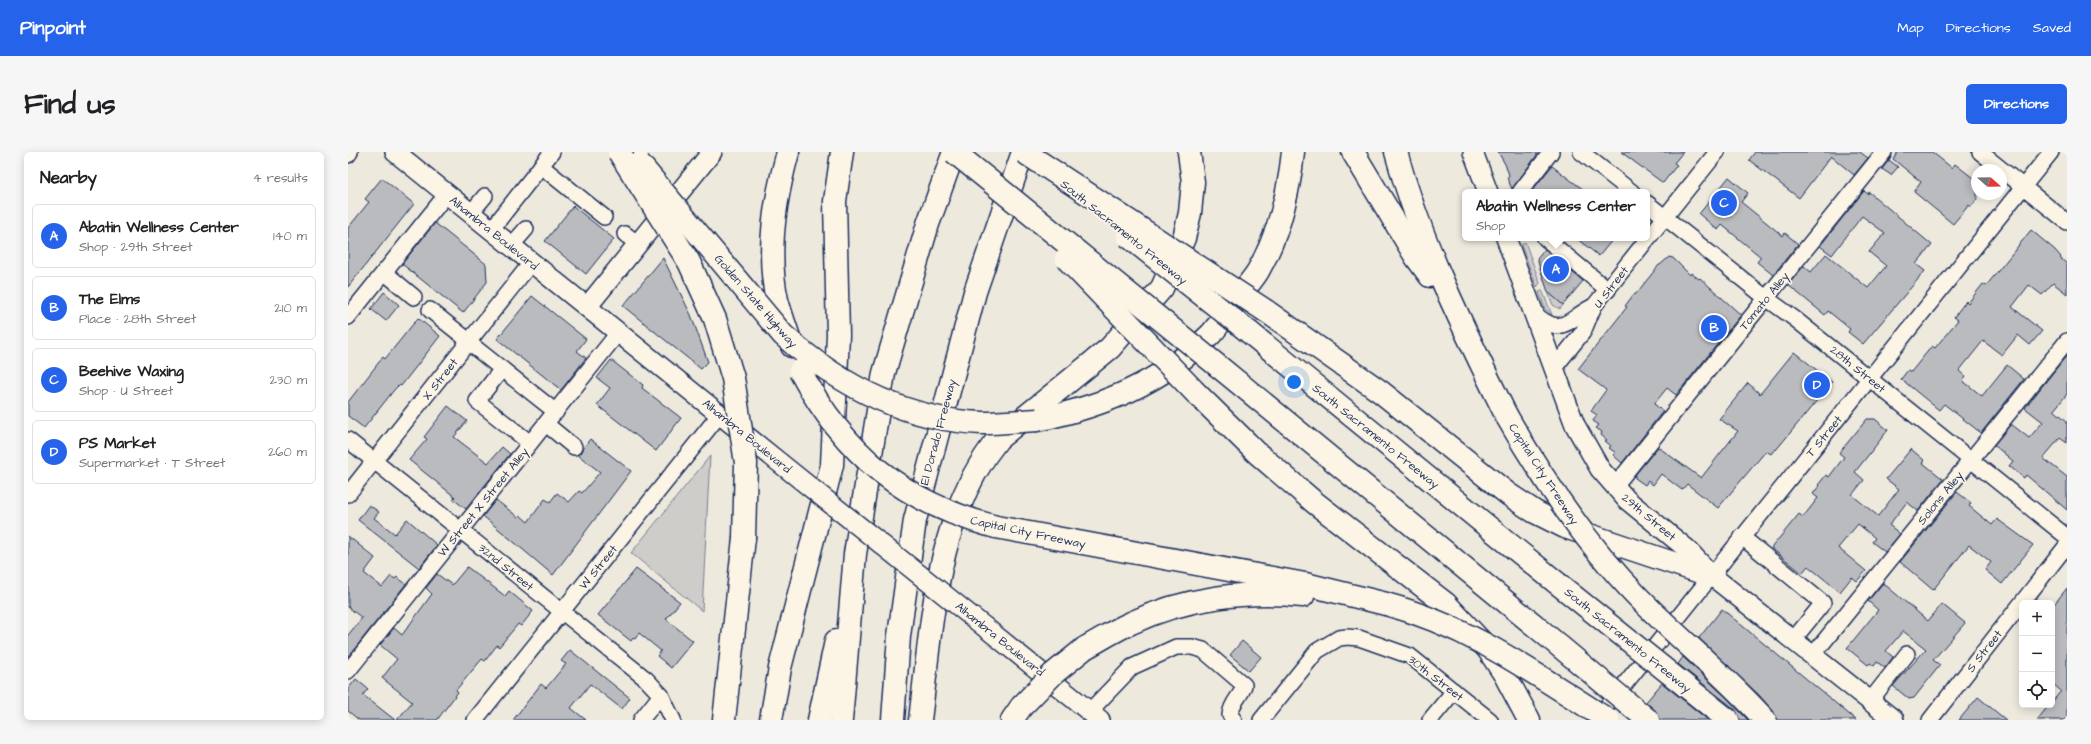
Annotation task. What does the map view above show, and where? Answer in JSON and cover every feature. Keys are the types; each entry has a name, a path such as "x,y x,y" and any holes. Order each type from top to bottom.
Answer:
{"highway":[{"path":"619,152 689,262 715,319 733,378 746,463 744,538 724,720"},
{"name":"Capital City Freeway","path":"788,152 775,206 773,229 773,264 777,299 800,371 824,413 844,436 875,467 917,497 965,519 996,527 1306,584 1386,604"},
{"path":"771,720 780,668 832,465 838,335 835,201 842,152"},
{"path":"819,720 854,554 884,373 928,224 954,152 1218,366 1648,720"},
{"path":"1024,152 1266,311 1381,392 1508,494 1535,512 1565,527 1712,576"},
{"name":"South Sacramento Freeway","path":"1024,152 1728,720"},
{"name":"El Dorado Freeway","path":"893,720 899,636 915,520 975,292 1024,152"},
{"path":"920,720 943,554 968,486 984,455 998,439 1110,348 1162,288 1184,238 1190,213 1193,182 1189,152"},
{"name":"Golden State Highway","path":"635,158 783,336 809,359 831,374 885,402 910,412 936,418 983,423 1037,420 1098,405 1145,384 1181,360 1212,333 1258,271 1277,224 1287,187 1293,152"},
{"path":"1353,152 1416,257 1454,310"},
{"name":"Capital City Freeway","path":"1396,152 1428,249 1454,310 1506,414 1528,453 1584,534 1619,576 1639,598 1744,696 1765,720"},
{"path":"1000,190 1195,392 1257,453 1314,502 1446,604 1488,649 1505,675 1529,720"},
{"path":"841,720 854,554"},
{"path":"785,720 803,578"},
{"path":"1017,714 1053,674 1085,648 1130,623 1155,613 1179,606 1230,595 1282,594 1386,604 1430,617 1466,634 1520,663 1608,720"}],"main road":[{"name":"Alhambra Boulevard","path":"395,152 446,195 1095,717"},
{"path":"415,152 419,173"},
{"path":"587,307 631,239 712,152"},
{"path":"1473,152 1487,189"},
{"name":"29th Street","path":"1508,241 1575,425 1600,469 1614,487 1627,500 1687,549 1712,576 1894,720"}],"street":[{"path":"491,230 552,152"},
{"path":"1522,189 1551,152"},
{"path":"1581,152 1628,189"},
{"name":"U Street","path":"1650,237 1718,152"},
{"name":"Tomato Alley","path":"1614,487 1884,152"},
{"path":"1980,152 2067,222"},
{"name":"T Street","path":"1596,720 2051,152"},
{"path":"541,166 604,217"},
{"path":"348,317 446,195"},
{"path":"470,214 485,196"},
{"name":"28th Street","path":"1650,206 1766,298 1795,319 2067,538"},
{"path":"511,246 526,228"},
{"path":"1549,241 1608,290"},
{"name":"U Street","path":"1554,368 1583,332 1594,306 1647,241"},
{"name":"X Street","path":"348,494 531,263"},
{"path":"384,272 414,297"},
{"path":"1534,313 1542,321 1558,325 1568,324 1581,312 1594,306"},
{"path":"430,310 556,412"},
{"name":"W Street X Street Alley","path":"348,671 618,333"},
{"name":"Solons Alley","path":"1813,656 2067,341"},
{"path":"502,369 477,401 530,443"},
{"name":"W Street","path":"475,720 720,414"},
{"path":"546,424 574,447"},
{"name":"32nd Street","path":"348,440 646,679 661,695 674,720"},
{"path":"1742,537 1823,603 1793,640"},
{"name":"S Street","path":"1930,720 2067,545"},
{"name":"30th Street","path":"1261,720 1312,656 1325,645 1339,638 1359,638 1410,656 1490,720"},
{"path":"1095,717 1132,667 1171,648 1192,647 1203,650 1244,685 1230,712 1230,715 1234,720"},
{"path":"1870,701 1907,654"},
{"path":"1430,720 1454,691"},
{"path":"641,720 661,695"}],"shaded area":[{"path":"1525,242 1540,283 1537,287 1521,245"},
{"path":"1542,290 1552,315 1545,309 1539,292"},
{"path":"1548,292 1563,305 1560,309 1553,305"},
{"path":"710,456 702,611 631,553"}],"building":[{"path":"1498,152 1537,152 1537,155 1512,189 1507,178 1509,175 1505,164"},
{"path":"1621,152 1683,152 1674,163 1677,165 1663,183"},
{"path":"1755,152 1860,152 1868,158 1854,175 1831,156 1799,198 1749,160"},
{"path":"1898,152 1932,152 1952,168 1955,164 1971,176 1971,200 1976,200 1971,207 1969,205 1953,224 1914,192 1921,182 1893,159"},
{"path":"1889,160 1898,167 1891,175 1882,169"},
{"path":"1552,166 1583,189 1533,189"},
{"path":"1729,177 1748,193 1741,202 1783,236 1785,233 1798,244 1773,275 1757,262 1761,257 1722,225 1718,230 1699,214"},
{"path":"382,178 414,204 348,287 348,228 369,202 365,199"},
{"path":"1864,191 1868,194 1869,192 1932,245 1916,264 1925,271 1863,344 1848,332 1850,329 1828,311 1825,315 1788,285 1804,266 1811,272 1826,254 1868,288 1886,266 1869,252 1885,233 1862,216 1832,255 1820,246"},
{"path":"573,206 614,239 586,274 545,241"},
{"path":"435,223 486,264 487,282 463,313 402,264"},
{"path":"2031,230 2055,250 2061,257 2060,258 2067,264 2067,294 2053,283 2042,295 2029,285 2012,307 2042,331 2030,345 2018,335 2002,355 1983,341 1959,371 1966,377 1963,381 1982,396 2007,365 2024,379 1981,433 1944,404 1939,410 1901,379 1908,370 1911,372 1932,346 1935,348 1958,320 1954,317 1966,301 1968,303 1983,284 1986,286"},
{"path":"1580,241 1612,241 1599,256"},
{"path":"1545,249 1583,281 1563,305 1548,292 1537,259"},
{"path":"1669,257 1673,258 1690,275 1691,273 1699,279 1700,278 1741,315 1676,395 1667,388 1654,404 1663,411 1622,463 1613,455 1616,453 1609,448 1611,446 1601,435 1602,432 1596,428 1599,425 1593,421 1597,415 1591,411 1606,390 1578,369 1627,307 1625,306 1634,294 1635,295 1659,265"},
{"path":"663,258 691,315 708,362 701,369 623,306"},
{"path":"384,292 399,305 386,321 371,309"},
{"path":"532,296 586,339 577,351 586,358 561,390 497,339"},
{"path":"418,318 440,336 401,386 399,385 394,390 364,428 348,416 348,402 383,357 385,359"},
{"path":"1794,352 1832,382 1776,450 1775,449 1771,454 1766,451 1718,508 1687,484 1682,490 1661,474 1653,485 1648,481 1645,485 1635,478 1635,475 1658,447 1701,478 1738,431 1719,419 1748,383 1760,394"},
{"path":"2067,355 2067,394 2054,410 2067,421 2067,443 2060,438 2043,458 2067,477 2067,510 2026,475 2024,478 2009,466 2013,461 1994,445 2011,424 2029,438 2043,422 2025,408"},
{"path":"611,360 643,385 642,388 681,418 656,451 597,405 610,388 597,378"},
{"path":"448,406 467,421 454,437 488,463 502,447 510,454 466,509 453,499 455,497 409,460 427,439 424,437"},
{"path":"1867,419 1875,419 1888,430 1855,472 1864,480 1852,495 1878,516 1899,489 1886,479 1911,449 1925,461 1923,463 1943,479 1918,511 1907,502 1889,525 1900,534 1885,552 1872,542 1875,538 1858,524 1838,548 1866,571 1857,581 1852,577 1840,592 1808,566 1802,573 1771,548 1799,514 1803,517 1818,498 1813,494 1819,486 1818,485 1826,475 1829,477 1844,457 1839,453"},
{"path":"590,439 631,471 553,575 483,516 496,500 518,517 520,515 528,522 545,499 550,502 557,493 569,502 579,491 582,493 600,472 578,455"},
{"path":"1957,492 1971,503 1969,506 1992,525 1997,519 2033,545 2002,584 1985,570 1991,562 1969,545 1933,590 1900,562"},
{"path":"369,505 379,512 374,518 395,534 407,519 437,545 419,568 358,520"},
{"path":"348,536 375,558 364,573 382,587 391,576 395,579 397,577 406,584 348,657 348,635 362,618 348,607"},
{"path":"467,567 505,596 509,591 533,611 521,626 518,624 499,647 497,645 485,661 482,659 456,690 458,692 437,720 397,720 412,702 382,678 397,659 380,645 394,628 402,635 432,594 426,588 437,574 452,585"},
{"path":"636,569 680,602 666,619 693,641 671,668 657,656 661,651 639,633 635,639 633,638 631,641 598,615"},
{"path":"1883,583 1928,621 1942,604 1965,623 1933,660 1940,665 1914,698 1909,699 1893,686 1926,649 1903,631 1886,651 1893,657 1885,668 1877,662 1874,666 1870,663 1868,665 1847,648 1878,610 1868,601"},
{"path":"2067,588 2067,720 2037,720 2047,708 2055,708 2055,698 2061,691 2055,686 2055,603"},
{"path":"1722,609 1856,720 1777,720 1774,712 1759,695 1699,638"},
{"path":"1242,641 1261,657 1249,671 1230,655"},
{"path":"570,650 630,698 622,709 590,684 571,708 586,720 513,720 541,684 546,688 566,664 561,661"},
{"path":"1683,657 1726,697 1748,720 1740,720 1736,710 1678,664"},
{"path":"356,679 368,689 363,695 395,720 359,720 348,711 348,689"},
{"path":"1662,683 1708,720 1660,720 1656,711 1646,702"},
{"path":"1978,697 2006,720 1959,720"}],"place":[{"name":"Beehive Waxing","path":"1724,203"},
{"name":"Abatin Wellness Center","path":"1556,269"},
{"name":"The Elms","path":"1714,328"},
{"name":"PS Market","path":"1817,385"}]}
